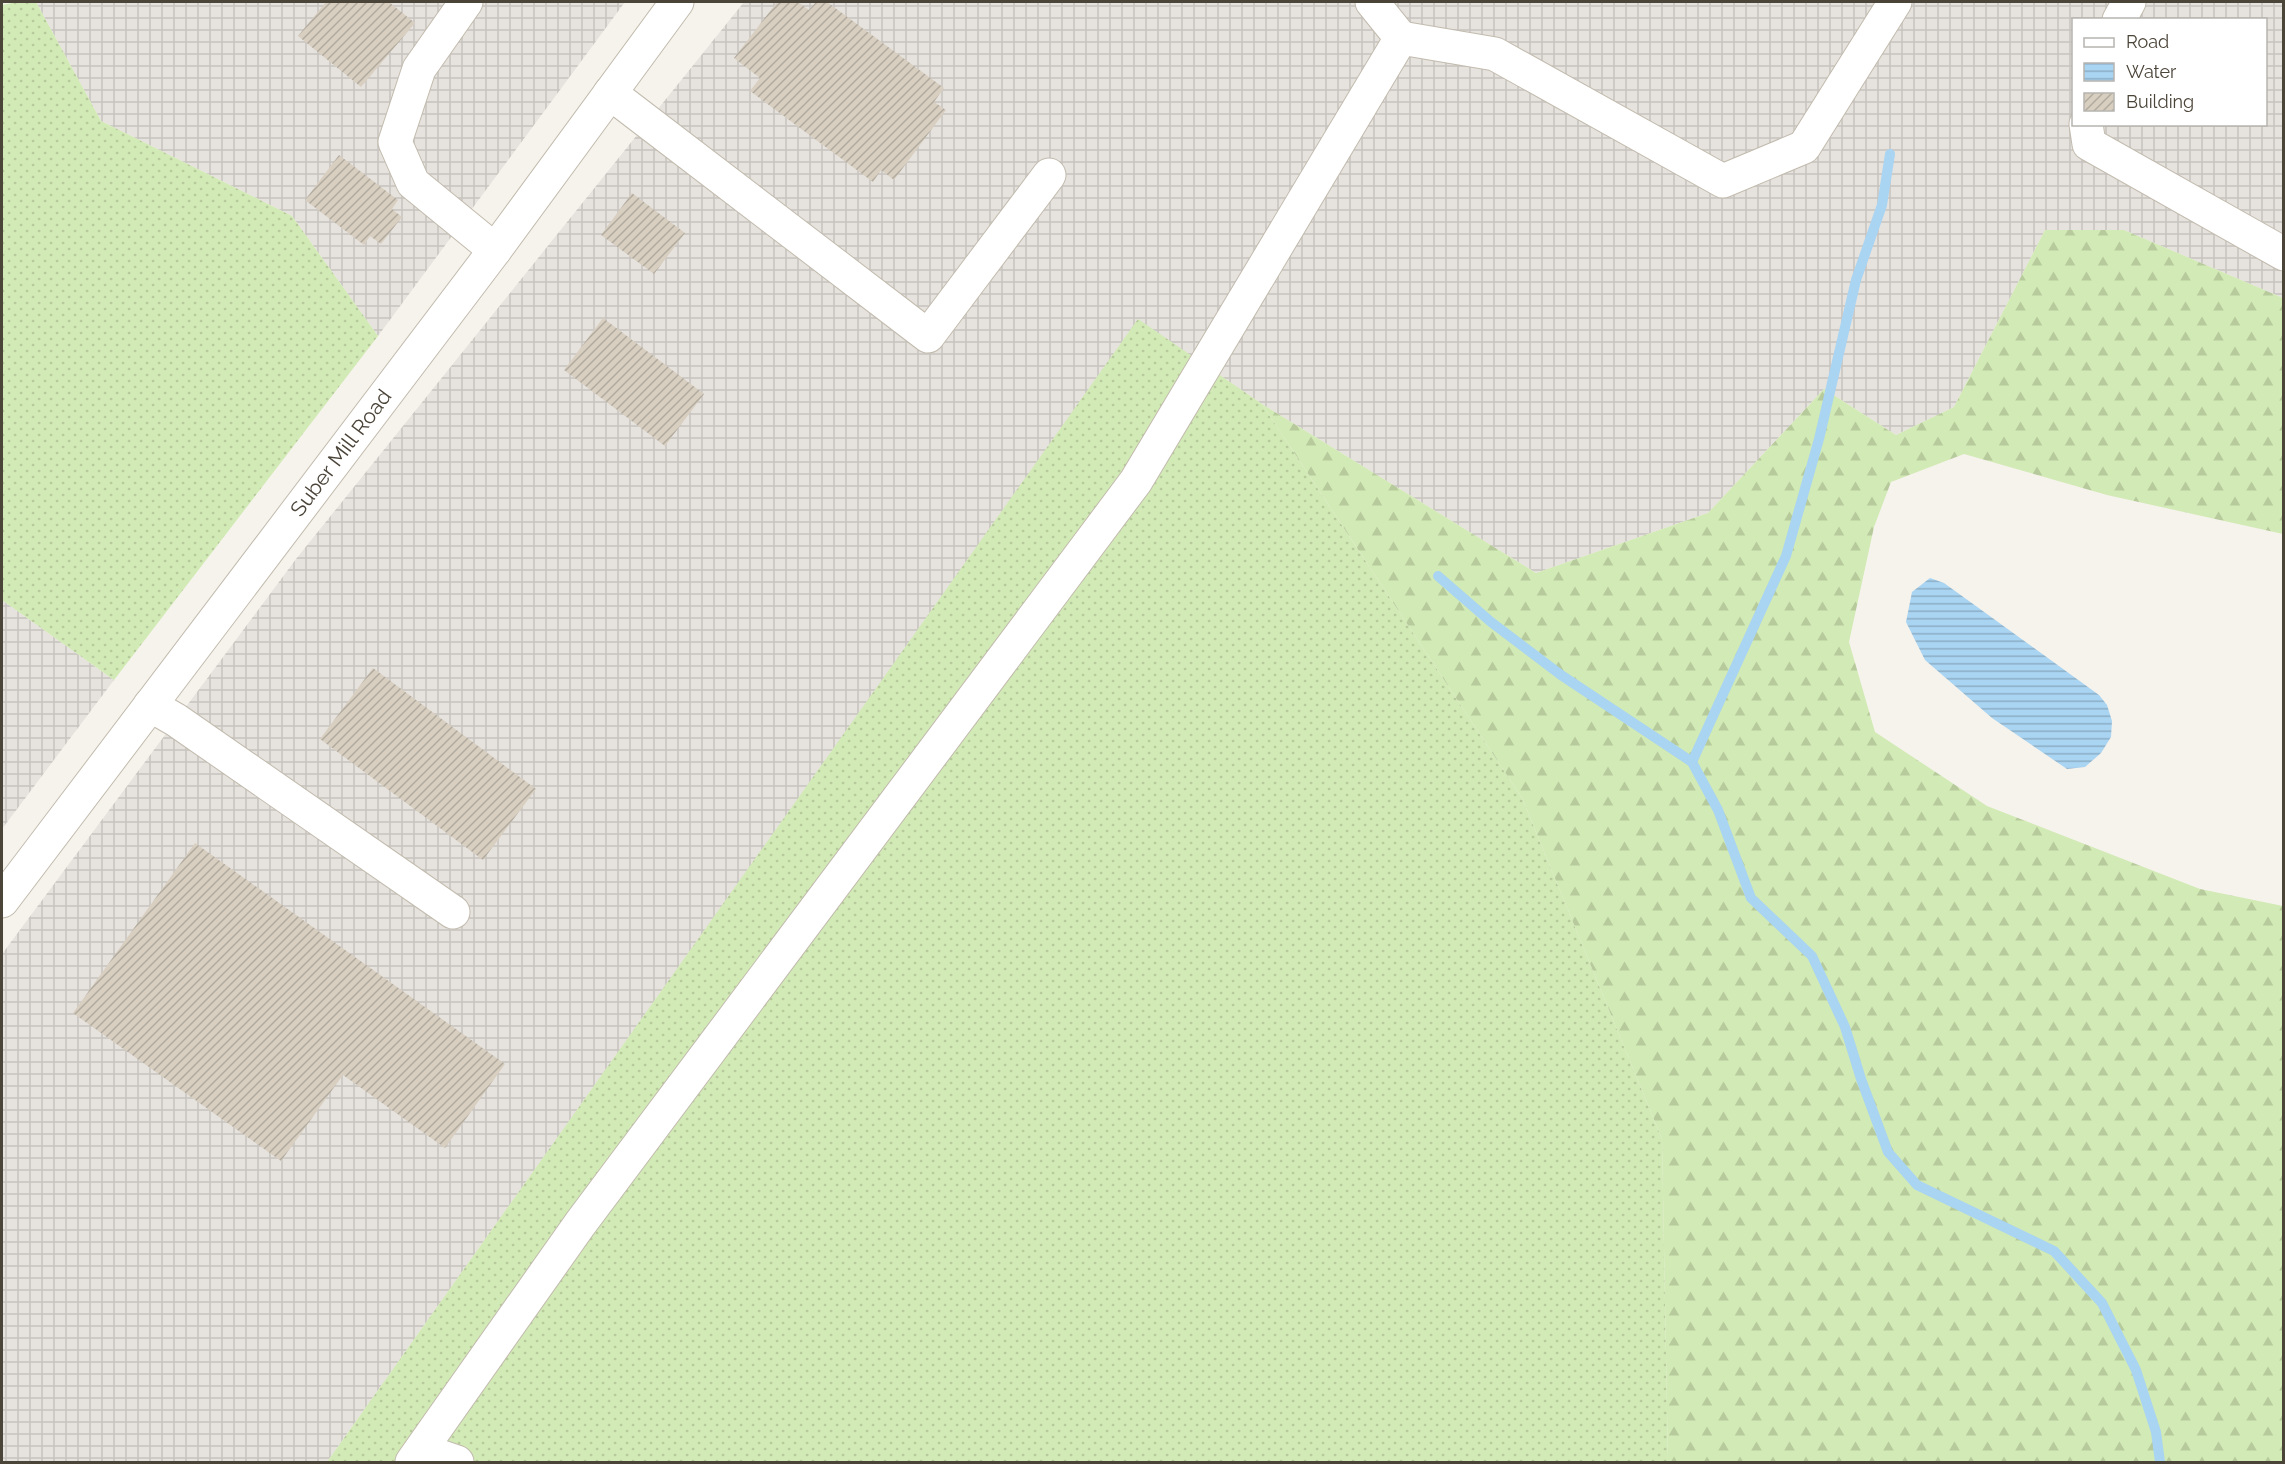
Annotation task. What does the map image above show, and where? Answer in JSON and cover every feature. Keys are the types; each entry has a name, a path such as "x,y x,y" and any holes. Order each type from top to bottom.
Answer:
{"street":[{"path":"466,2 419,69 395,142 413,183 495,250"},
{"name":"Suber Mill Road","path":"2,901 495,250 676,2"},
{"path":"1372,2 1401,38 1495,54 1723,181 1804,147 1895,2"},
{"path":"2120,18 2129,2"},
{"path":"457,1462 417,1456 587,1215 1136,481 1401,38"},
{"path":"610,93 928,336 1049,175"},
{"path":"2086,126 2089,144 2283,254"},
{"path":"150,705 176,720 453,912"}],"shaded area":[{"path":"36,2 625,2 378,336 292,216 101,121"},
{"path":"744,2 2283,2 2283,298 2124,230 2045,230 1954,407 1896,435 1824,389 1708,513 1536,573 1262,404 1138,320 327,1462 2,1462 2,954 296,559"},
{"path":"2,600 114,680 2,829"}],"green space":[{"path":"36,2 101,121 292,216 378,336 114,680 2,600 2,5"},
{"path":"2045,230 2124,230 2283,298 2283,534 2107,495 1964,454 1891,482 1874,527 1849,642 1875,732 1987,806 2200,889 2283,906 2283,1462 1668,1462 1662,1139 1522,798 1262,404 1536,573 1708,513 1824,389 1896,435 1954,407"},
{"path":"1138,319 1262,404 1522,798 1662,1139 1668,1462 327,1462"}],"water":[{"path":"1930,578 1944,583 2099,695 2107,705 2112,721 2111,737 2101,753 2085,767 2067,769 1992,718 1925,660 1906,622 1912,592"}],"building":[{"path":"326,2 389,2 415,23 361,87 298,36"},
{"path":"777,2 798,2 809,10 816,2 827,2 944,88 934,102 946,110 894,180 881,170 873,182 750,91 760,78 734,58"},
{"path":"339,155 398,200 392,209 402,217 381,244 370,236 364,245 305,200"},
{"path":"632,193 685,233 654,274 601,235"},
{"path":"603,318 704,394 665,446 564,370"},
{"path":"373,668 536,789 483,860 320,739"},
{"path":"195,843 505,1064 445,1148 343,1075 281,1161 73,1013"}],"waterway":[{"path":"1692,762 1786,556 1819,439 1856,280 1882,205 1890,154"},
{"path":"1438,576 1491,622 1561,675 1692,762 1718,810 1751,898 1812,956 1845,1027 1888,1152 1917,1185 2054,1251 2102,1303 2136,1370 2156,1432 2160,1462"}]}
